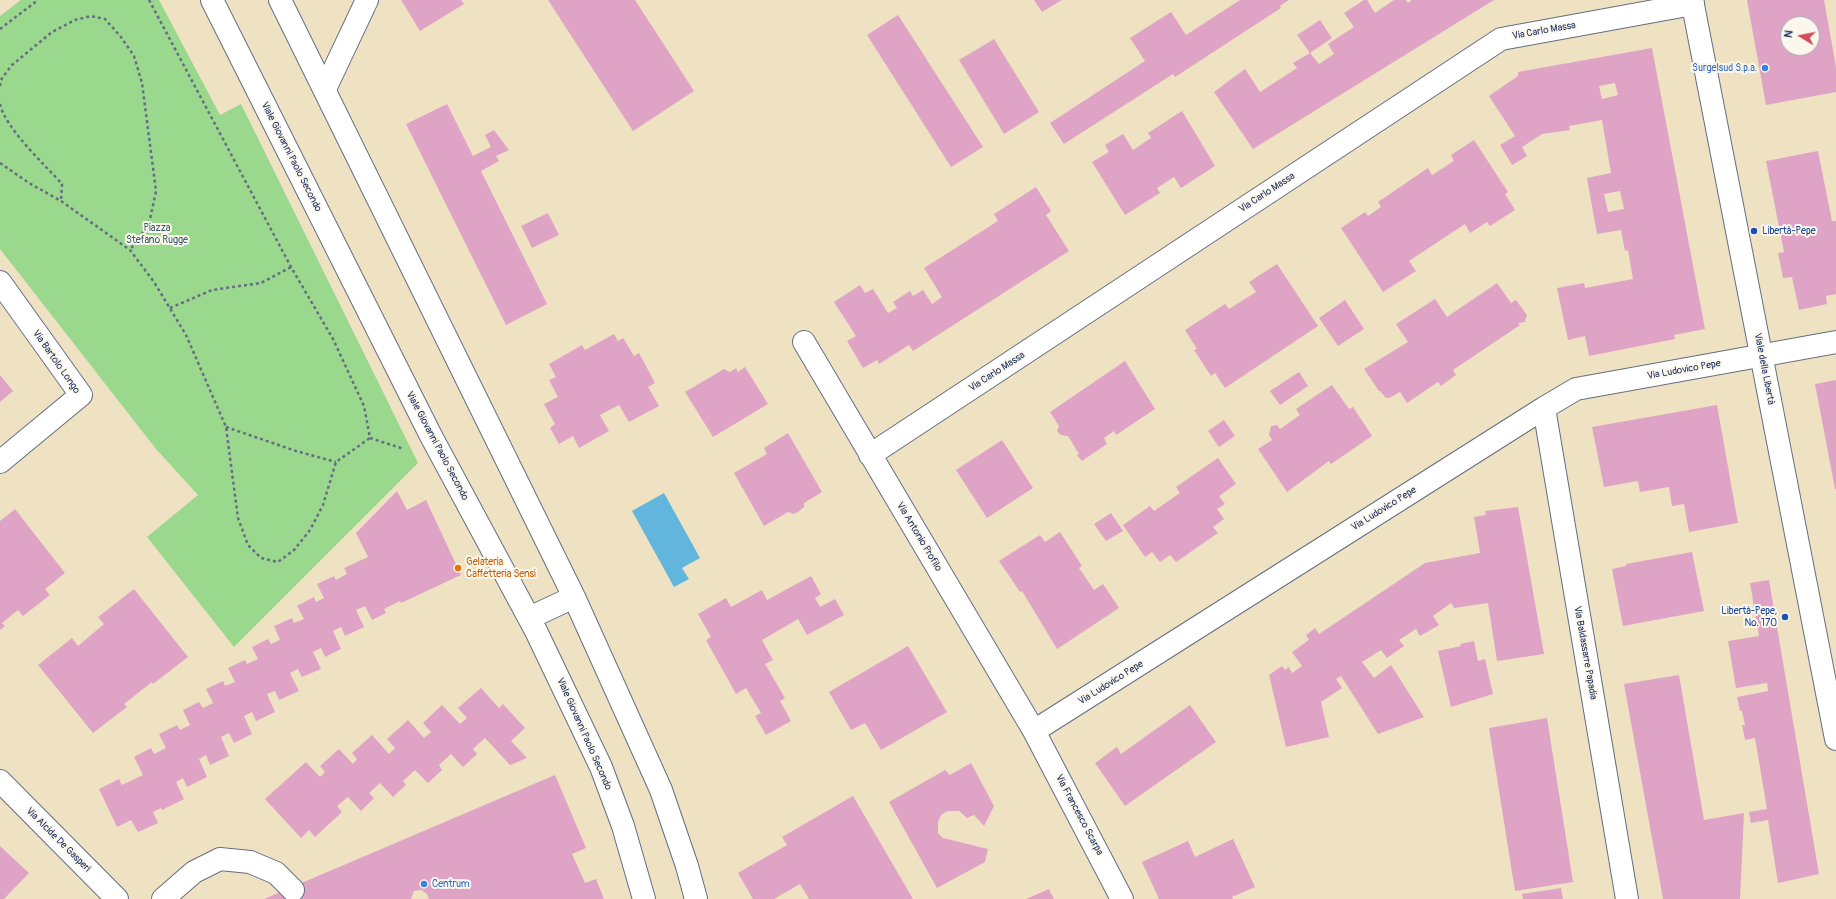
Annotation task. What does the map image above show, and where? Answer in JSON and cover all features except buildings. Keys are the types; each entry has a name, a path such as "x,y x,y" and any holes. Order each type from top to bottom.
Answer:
{"street":[{"name":"Viale Giovanni Paolo Secondo","path":"212,0 431,436 529,618 601,767 623,826 644,899"},
{"path":"280,0 574,596 660,790 687,866 696,899"},
{"path":"325,89 367,0"},
{"name":"Viale della Libertà","path":"1692,2 1836,739"},
{"name":"Via Carlo Massa","path":"870,455 1501,39 1692,2"},
{"name":"Via Bartolo Longo","path":"0,282 81,395 0,462"},
{"name":"Via Antonio Profilo","path":"804,342 1034,731"},
{"name":"Via Ludovico Pepe","path":"1034,731 1576,389 1836,342"},
{"name":"Via Baldassarre Papadia","path":"1544,408 1627,899"},
{"path":"529,618 574,596"},
{"name":"Via Francesco Scarpa","path":"1034,731 1122,899"},
{"name":"Via Alcide De Gasperi","path":"0,780 116,899"},
{"path":"163,899 194,872 220,859 250,862 276,874 293,890"}],"path":[{"path":"0,29 38,0"},
{"path":"149,0 292,267 333,339 364,406 370,438"},
{"path":"0,86 2,78 12,65 52,32 75,20 91,16 105,20 121,37 134,56 142,83 156,191 149,224 130,250"},
{"path":"0,104 1,111 13,129 62,184 62,201"},
{"path":"0,163 29,183 62,201 130,250 154,282 186,335 226,427 238,518 248,545 262,558 278,562 294,550 310,530 323,505 336,462 370,438"},
{"path":"170,308 212,290 261,283 292,267"},
{"path":"226,427 274,444 336,462"},
{"path":"370,438 404,449"}],"green space":[{"name":"Piazza Stefano Rugge","path":"21,0 159,0 220,115 241,104 418,463 234,647 147,537 198,495 156,449 0,249 0,16"}],"water":[{"path":"664,493 700,558 682,568 689,579 674,587 632,511"}],"place":[{"name":"Surgelsud S.p.a.","path":"1765,68"},
{"name":"Libertà-Pepe","path":"1754,231"},
{"name":"Gelateria Caffetteria Sensi","path":"458,568"},
{"name":"Libertà-Pepe, No. 170","path":"1785,617"},
{"name":"Centrum","path":"424,884"}]}
